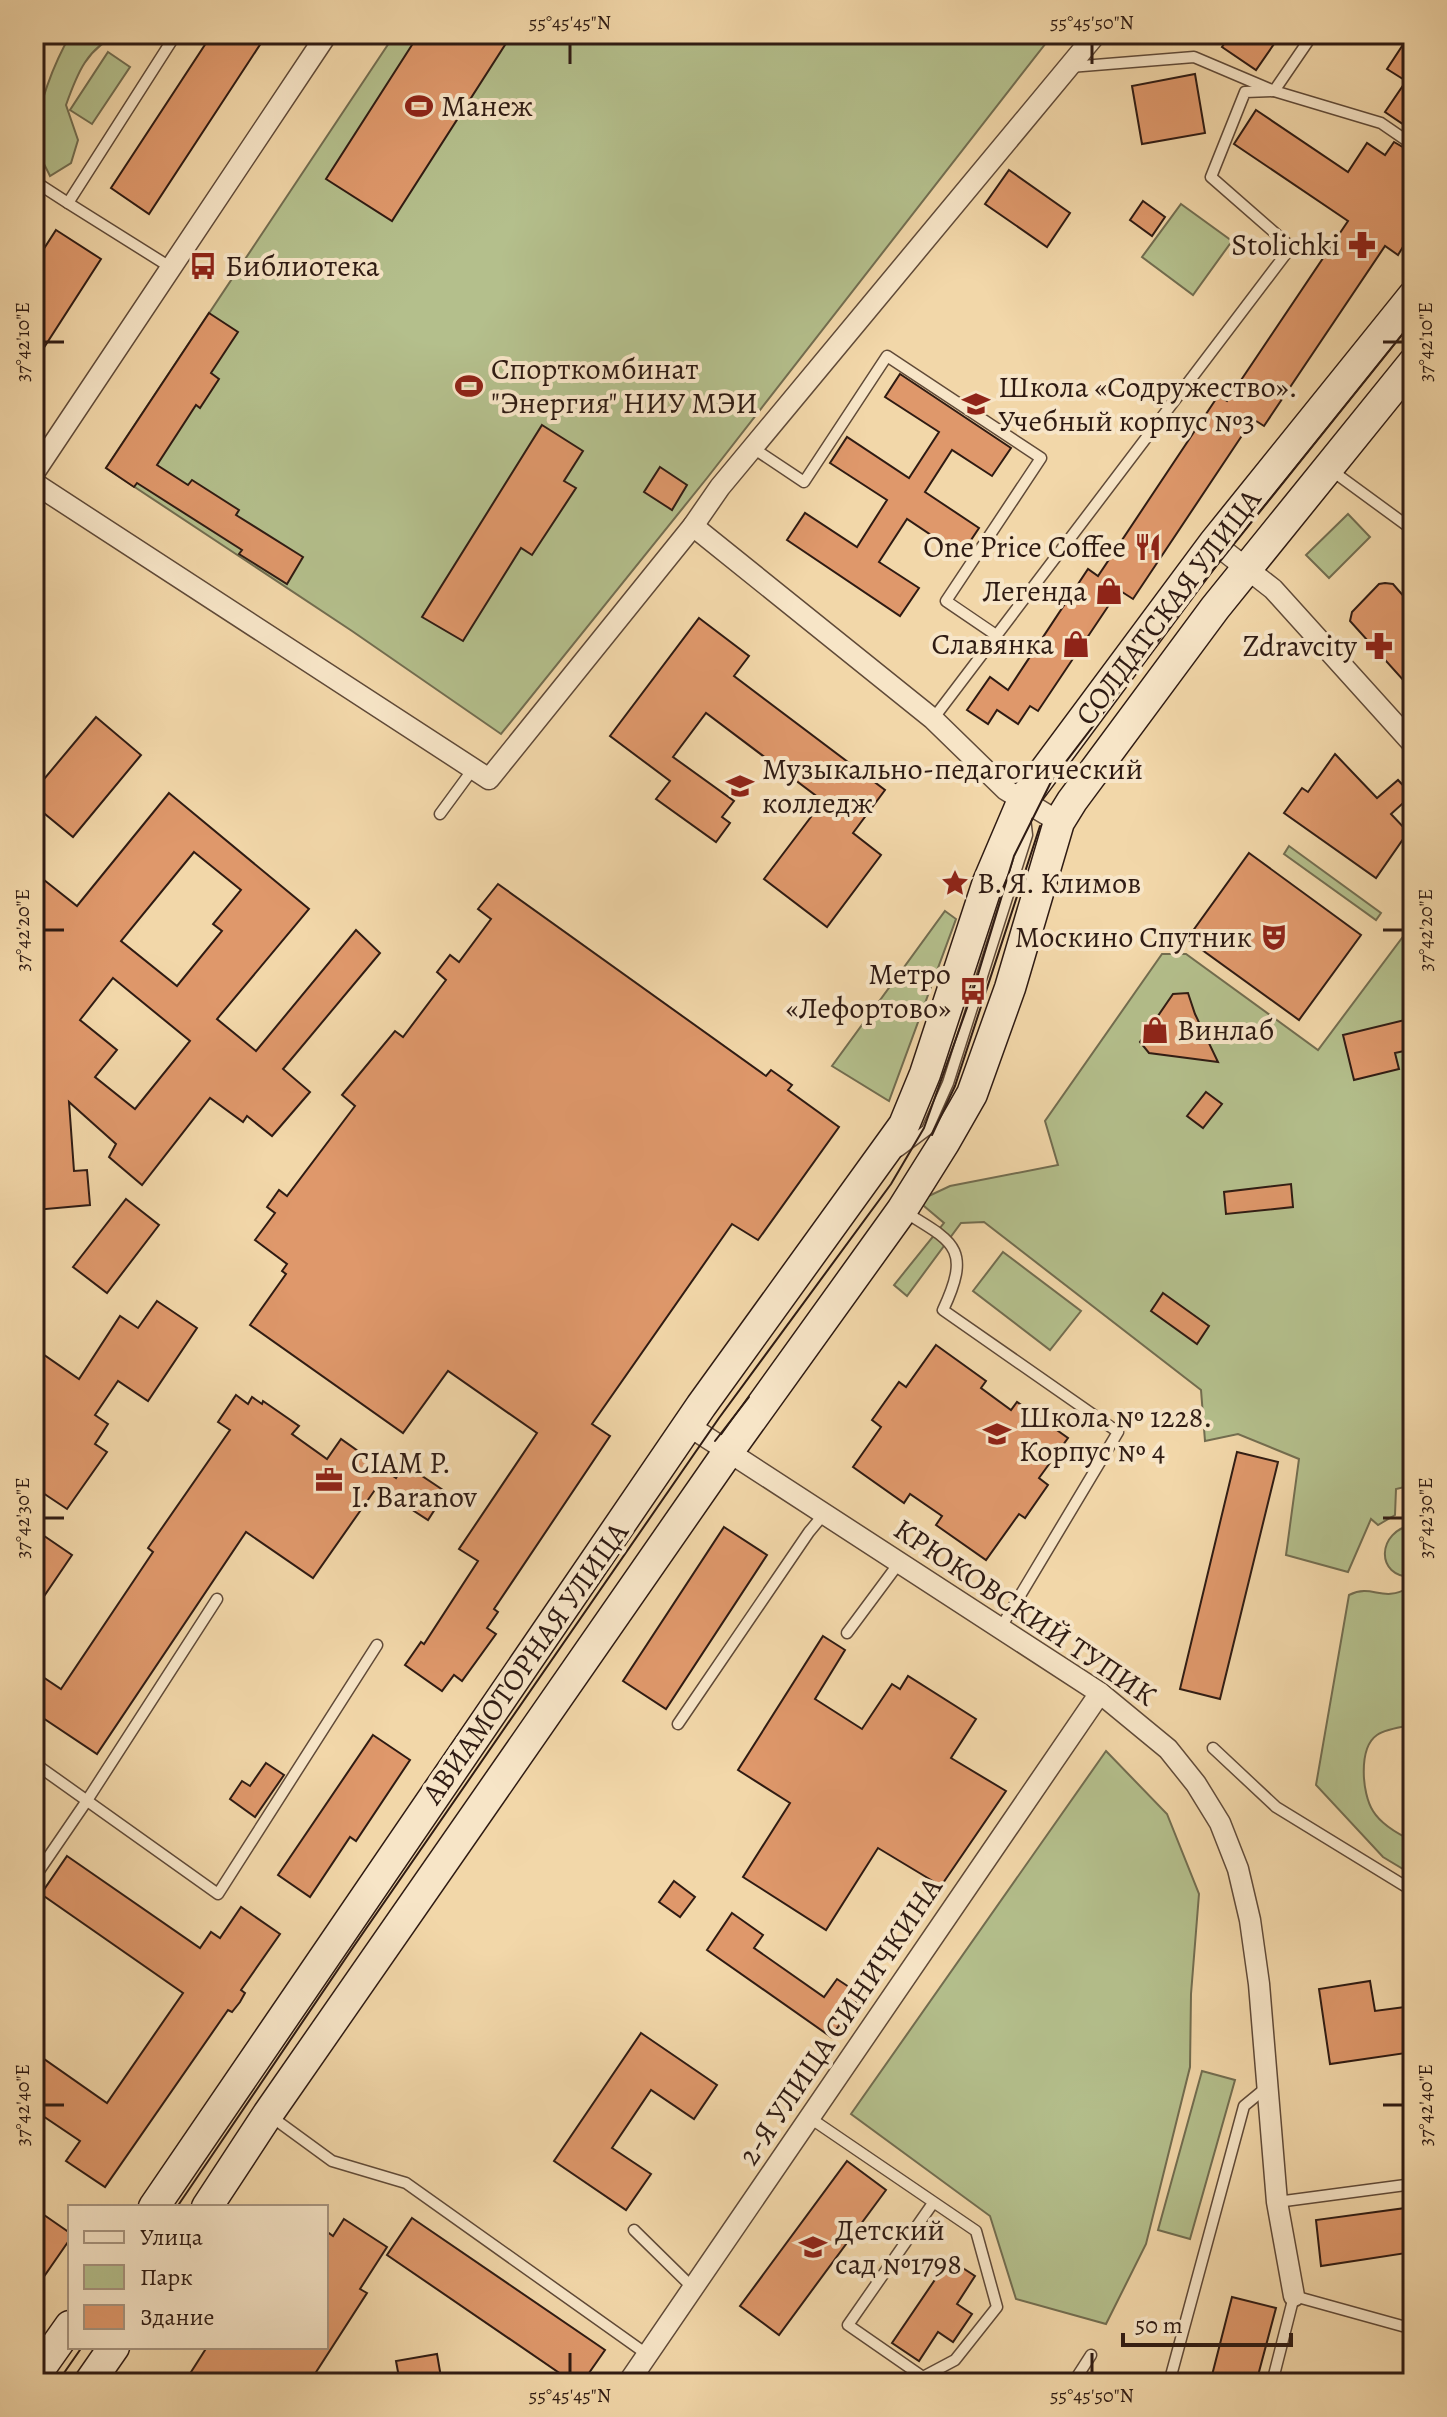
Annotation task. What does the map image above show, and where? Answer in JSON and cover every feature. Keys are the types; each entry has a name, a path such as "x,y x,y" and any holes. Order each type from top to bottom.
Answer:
{"main road":[{"name":"СОЛДАТСКАЯ УЛИЦА","path":"904,1125 925,1074 988,882 1023,800 1214,543 1413,296"},
{"name":"СОЛДАТСКАЯ УЛИЦА","path":"944,1143 972,1094 1010,988 1059,822 1085,781 1247,569 1413,363"},
{"name":"АВИАМОТОРНАЯ УЛИЦА","path":"155,2205 689,1426 904,1125"},
{"name":"АВИАМОТОРНАЯ УЛИЦА","path":"208,2205 268,2114 728,1452 902,1210 944,1143"},
{"path":"34,2377 68,2329"},
{"path":"89,2383 113,2349"}],"street":[{"path":"34,473 327,34"},
{"path":"34,483 489,779 693,526 720,487 1096,34"},
{"path":"693,526 933,719 1006,790 1059,822"},
{"path":"1214,543 1273,589 1413,744"},
{"name":"КРЮКОВСКИЙ ТУПИК","path":"689,1426 1100,1693 1139,1722 1168,1749 1196,1784 1220,1823 1238,1869 1250,1920 1259,1984 1277,2202 1294,2296"},
{"name":"2-Я УЛИЦА СИНИЧКИНА","path":"628,2383 1100,1693"}],"lane":[{"path":"68,203 176,34"},
{"path":"1274,91 1313,34"},
{"path":"1068,67 1194,57 1274,91 1381,123 1413,145"},
{"path":"933,719 1291,247 1211,177 1245,92 1274,91"},
{"path":"34,181 170,267"},
{"path":"753,448 804,482 887,356 1041,458 946,601 996,635"},
{"path":"1328,467 1413,530"},
{"path":"440,814 473,769"},
{"path":"870,1172 927,1130 948,1083 1027,835 1023,800"},
{"path":"902,1210 944,1235 954,1249 957,1266 954,1285 943,1310 1118,1432 1000,1629"},
{"path":"678,1724 824,1514"},
{"path":"847,1633 899,1563"},
{"path":"34,1878 217,1599"},
{"path":"34,1763 218,1894 377,1645"},
{"path":"1213,1748 1276,1807 1413,1891"},
{"path":"1169,2383 1244,2106 1267,2087"},
{"path":"268,2114 332,2161 406,2183 648,2355"},
{"path":"810,2118 976,2231 997,2307 955,2360 923,2377"},
{"path":"1277,2202 1413,2184"},
{"path":"933,2203 848,2325 923,2377 937,2383"},
{"path":"634,2230 693,2288"},
{"path":"1272,2383 1294,2296 1413,2329"},
{"path":"1073,2383 1091,2355"}],"green space":[{"path":"71,34 120,34 99,46 79,72 66,105 78,140 71,163 50,176 37,146 37,128 53,71"},
{"name":"Спорткомбинат \"Энергия\" НИУ МЭИ","path":"395,34 1053,34 707,478 501,734 106,468"},
{"path":"108,52 130,67 92,124 70,110"},
{"path":"1181,204 1232,241 1193,295 1142,257"},
{"path":"1348,514 1370,537 1329,578 1306,555"},
{"path":"1289,846 1381,913 1376,920 1284,854"},
{"path":"945,911 956,919 889,1101 832,1066"},
{"path":"1413,928 1413,1485 1396,1489 1395,1515 1378,1525 1371,1519 1348,1572 1286,1555 1299,1459 1238,1434 1205,1441 1201,1390 984,1222 961,1223 907,1296 894,1285 944,1223 918,1201 950,1186 1058,1165 1045,1121 1162,954 1186,954 1318,1050 1405,934"},
{"path":"1003,1252 1081,1311 1050,1350 973,1291"},
{"path":"1413,1525 1413,1577 1391,1570 1385,1553 1392,1535"},
{"path":"1413,1587 1413,1725 1389,1730 1371,1741 1364,1760 1364,1783 1376,1816 1413,1841 1413,1875 1383,1857 1316,1785 1349,1595 1365,1591 1392,1594"},
{"path":"1106,1751 1167,1814 1199,1894 1191,1994 1190,2067 1146,2244 1106,2324 1016,2299 990,2216 851,2114"},
{"path":"1202,2071 1235,2080 1190,2239 1158,2230"}],"building":[{"path":"212,34 267,34 149,214 111,188"},
{"name":"Манеж","path":"419,34 512,34 392,221 326,179"},
{"path":"1231,34 1281,34 1256,70 1222,47"},
{"path":"1410,34 1413,34 1413,135 1385,112 1406,81 1387,69"},
{"path":"1195,74 1205,133 1142,144 1132,86"},
{"path":"1256,110 1348,172 1367,143 1385,155 1394,142 1413,153 1413,195 1404,209 1413,215 1409,237 1398,255 1385,246 1264,426 1253,419 1133,599 1119,590 1038,711 1030,706 1018,724 997,710 988,724 967,710 990,677 1008,690 1088,569 1098,576 1218,396 1227,401 1348,221 1234,144"},
{"path":"1009,170 1070,213 1047,247 985,204"},
{"path":"1143,201 1165,217 1152,236 1130,220"},
{"path":"56,230 101,259 34,363 34,264"},
{"path":"209,313 238,332 211,373 219,379 200,408 196,405 157,465 188,485 192,480 239,510 236,515 303,557 287,584 239,554 242,550 137,483 134,487 106,468"},
{"path":"900,374 1011,448 992,476 952,450 925,492 979,528 961,555 907,519 879,562 919,588 900,616 787,540 805,513 857,547 887,500 830,463 847,437 909,478 939,432 885,397"},
{"path":"542,425 583,451 564,481 576,488 532,555 521,548 463,641 422,617"},
{"path":"660,467 687,485 672,510 644,492"},
{"path":"1379,584 1393,584 1413,607 1413,691 1350,621 1352,612"},
{"path":"699,618 749,656 734,676 885,790 853,833 881,855 827,927 764,879 823,801 706,713 673,757 734,801 722,817 730,823 716,842 656,799 670,781 610,736"},
{"path":"96,717 141,755 73,837 34,805 34,791"},
{"path":"1335,754 1377,798 1398,780 1412,795 1391,814 1408,832 1376,878 1284,813 1302,788 1308,792"},
{"path":"169,793 309,909 217,1019 256,1051 356,930 380,953 283,1069 310,1092 272,1136 247,1116 243,1122 210,1098 142,1185 109,1157 116,1144 69,1102 74,1171 87,1170 90,1205 35,1210 34,872 77,906","holes":["194,852 241,890 213,924 222,931 177,986 121,941","113,978 190,1041 135,1109 95,1077 117,1050 80,1020"]},
{"name":"Москино Спутник","path":"1249,853 1361,935 1299,1020 1187,939"},
{"path":"498,884 766,1076 771,1070 792,1085 788,1090 839,1127 758,1240 732,1224 592,1424 610,1436 494,1609 498,1612 487,1628 496,1634 462,1681 454,1675 442,1691 405,1665 421,1642 424,1644 478,1561 459,1549 537,1433 448,1371 403,1433 250,1325 286,1274 282,1271 287,1264 255,1240 275,1213 267,1207 279,1190 287,1196 355,1106 342,1095 395,1031 403,1037 446,980 437,972 450,955 459,962 491,919 478,909"},
{"path":"1188,993 1218,1062 1149,1053 1140,1042 1173,994"},
{"path":"1413,1018 1413,1049 1395,1053 1399,1069 1354,1080 1343,1035"},
{"path":"1206,1092 1222,1104 1203,1128 1187,1116"},
{"path":"1291,1184 1293,1207 1226,1214 1224,1192"},
{"path":"126,1199 159,1225 107,1293 73,1267"},
{"path":"1163,1293 1209,1326 1197,1344 1151,1311"},
{"path":"157,1301 197,1328 148,1401 118,1381 95,1415 108,1424 95,1444 107,1452 67,1509 34,1487 34,1348 79,1379 120,1316 138,1328"},
{"path":"936,1345 986,1381 981,1388 1011,1410 1017,1402 1068,1438 1039,1478 1048,1485 1025,1518 1019,1514 986,1560 936,1525 942,1516 910,1494 904,1503 853,1467 881,1427 872,1420 899,1382 906,1387"},
{"path":"236,1395 248,1404 252,1397 262,1404 263,1401 299,1426 292,1434 327,1459 341,1439 396,1478 404,1464 446,1492 428,1520 377,1487 313,1578 246,1532 97,1754 34,1712 34,1671 61,1689 153,1552 148,1548 230,1430 218,1422"},
{"path":"1237,1452 1278,1462 1220,1699 1180,1689"},
{"path":"724,1527 767,1555 666,1709 623,1681"},
{"path":"34,1529 72,1555 34,1611"},
{"path":"823,1636 845,1650 815,1699 862,1729 892,1684 900,1689 908,1676 976,1719 951,1758 1006,1791 941,1886 878,1848 826,1930 743,1877 790,1803 738,1770"},
{"path":"373,1735 410,1760 356,1841 350,1837 310,1897 278,1875"},
{"path":"266,1763 284,1775 255,1817 230,1799 242,1781 250,1786"},
{"path":"67,1856 200,1948 211,1932 220,1938 241,1907 280,1934 241,1990 245,1993 240,2002 232,2012 228,2010 105,2187 66,2161 80,2141 34,2110 34,2052 107,2103 183,1993 41,1894"},
{"path":"674,1881 695,1897 680,1917 659,1902"},
{"path":"732,1913 763,1935 754,1948 824,1997 837,1979 861,1995 831,2037 707,1950"},
{"path":"1370,1981 1375,2011 1413,2006 1413,2052 1330,2064 1319,1989"},
{"path":"641,2033 717,2085 694,2119 651,2090 612,2148 651,2174 626,2210 554,2161"},
{"path":"847,2161 886,2190 779,2335 740,2306"},
{"path":"1413,2207 1413,2252 1321,2266 1316,2220"},
{"path":"34,2208 68,2232 68,2242 34,2291"},
{"path":"412,2218 605,2350 582,2383 574,2383 387,2255"},
{"path":"344,2219 387,2247 360,2289 367,2293 309,2383 184,2383 206,2349 328,2349 328,2232 333,2236"},
{"path":"949,2259 975,2276 957,2304 972,2314 953,2342 938,2332 919,2361 892,2343"},
{"path":"1232,2297 1276,2308 1256,2383 1210,2383"},
{"path":"437,2354 442,2383 400,2383 396,2361"}],"tram line":[{"path":"178,2205 719,1418 891,1184 924,1128 973,991 1014,856 1052,780 1197,590 1413,321"},
{"path":"932,1135 955,1086 1040,826"},
{"path":"715,1441 749,1397"},
{"path":"57,2383 81,2349"}],"place":[{"name":"Манеж","path":"419,106"},
{"name":"Stolichki","path":"1362,245"},
{"name":"Библиотека","path":"203,266"},
{"name":"Спорткомбинат \"Энергия\" НИУ МЭИ","path":"469,386"},
{"name":"Школа «Содружество». Учебный корпус №3","path":"976,404"},
{"name":"One Price Coffee","path":"1148,547"},
{"name":"Легенда","path":"1109,591"},
{"name":"Славянка","path":"1076,644"},
{"name":"Zdravcity","path":"1379,646"},
{"name":"Музыкально-педагогический колледж","path":"740,786"},
{"name":"В. Я. Климов","path":"955,883"},
{"name":"Москино Спутник","path":"1274,937"},
{"name":"Метро «Лефортово»","path":"973,991"},
{"name":"Винлаб","path":"1155,1030"},
{"name":"Школа № 1228. Корпус № 4","path":"997,1434"},
{"name":"CIAM P. I. Baranov","path":"329,1480"},
{"name":"Детский сад №1798","path":"813,2247"}]}
